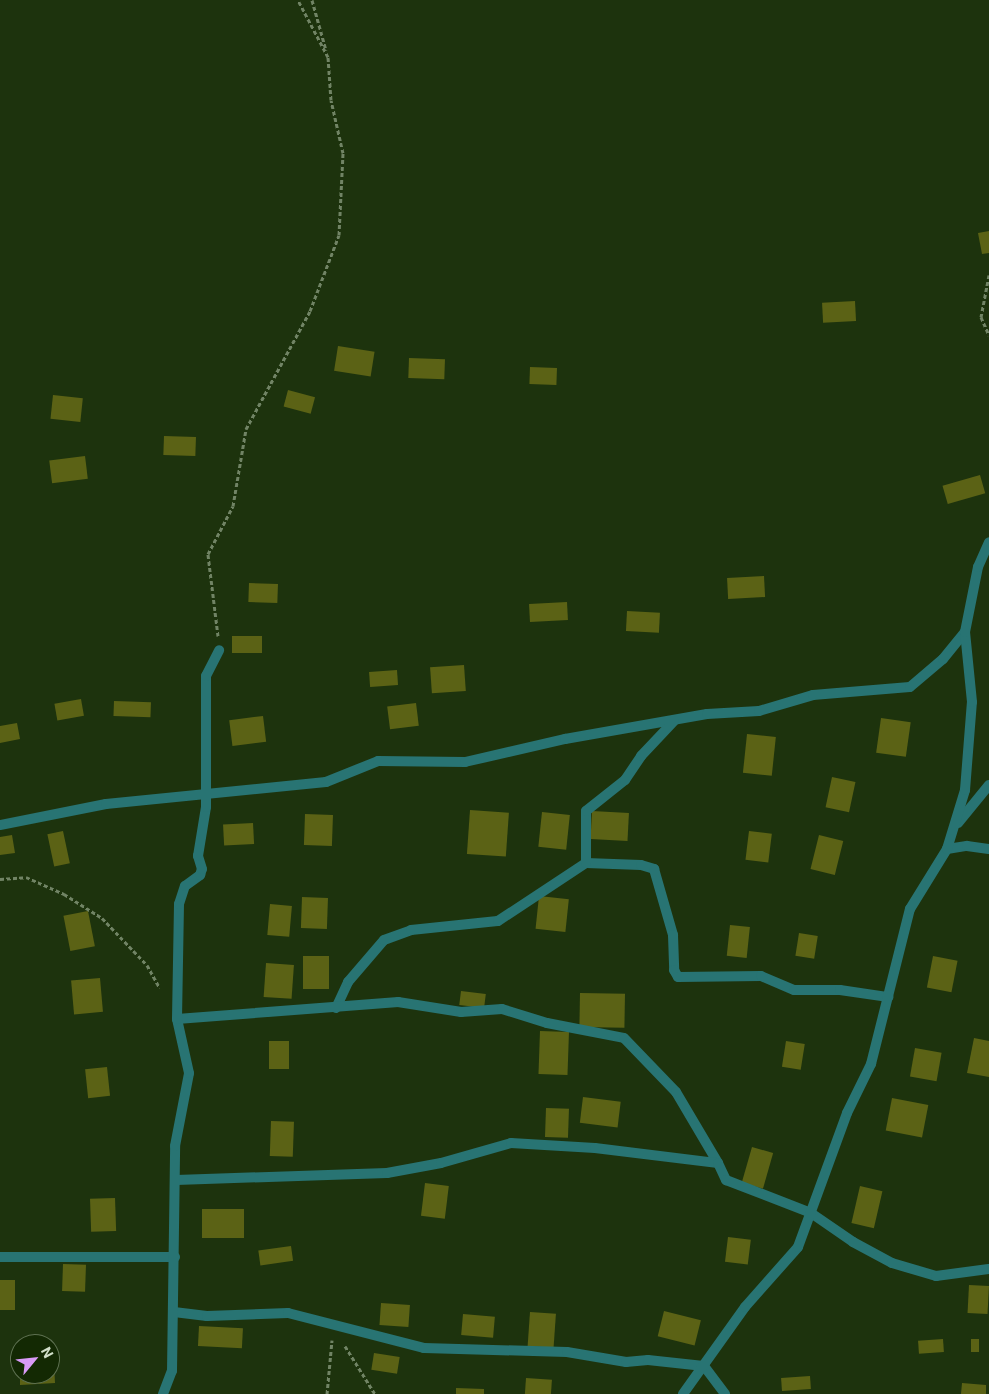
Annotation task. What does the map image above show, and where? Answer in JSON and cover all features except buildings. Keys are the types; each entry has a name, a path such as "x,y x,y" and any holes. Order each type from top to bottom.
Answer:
{"street":[{"path":"682,1394 745,1307 798,1247 847,1112 871,1064 910,910 947,850 965,790 971,735 972,702 965,632 978,567 989,542"},
{"path":"0,824 106,804 326,782 378,761 464,762 565,739 732,710 759,711 837,692 910,687 943,659 965,632"},
{"path":"163,1394 172,1371 175,1146 189,1073 177,1019 179,904 185,886 196,879 202,869 198,848 206,794 206,676 219,650"},
{"path":"586,863 586,811 625,780 641,756 674,721"},
{"path":"954,828 989,785"},
{"path":"947,850 966,846 989,850"},
{"path":"336,1008 348,982 384,940 420,929 498,921 586,863 640,865 654,869 673,935 674,970 678,977 761,976 794,990 840,990 888,997"},
{"path":"177,1019 210,1019 306,1007 336,1008 398,1002 461,1012 502,1009 547,1023 624,1038 676,1092 726,1180 811,1213 853,1242 892,1263 936,1276 989,1269"},
{"path":"176,1180 386,1173 441,1163 511,1143 595,1148 718,1163"},
{"path":"0,1257 175,1257"},
{"path":"174,1312 207,1316 288,1313 424,1348 567,1352 626,1362 648,1360 704,1366 725,1394"}],"path":[{"path":"298,0 328,57"},
{"path":"219,650 208,554 233,506 246,429 310,310 340,234 343,153 331,100 328,57 312,0"},
{"path":"989,276 981,317 989,335"},
{"path":"0,879 26,877 64,894 102,918 147,965 177,1019"},
{"path":"327,1394 334,1326"},
{"path":"334,1326 375,1394"}]}
